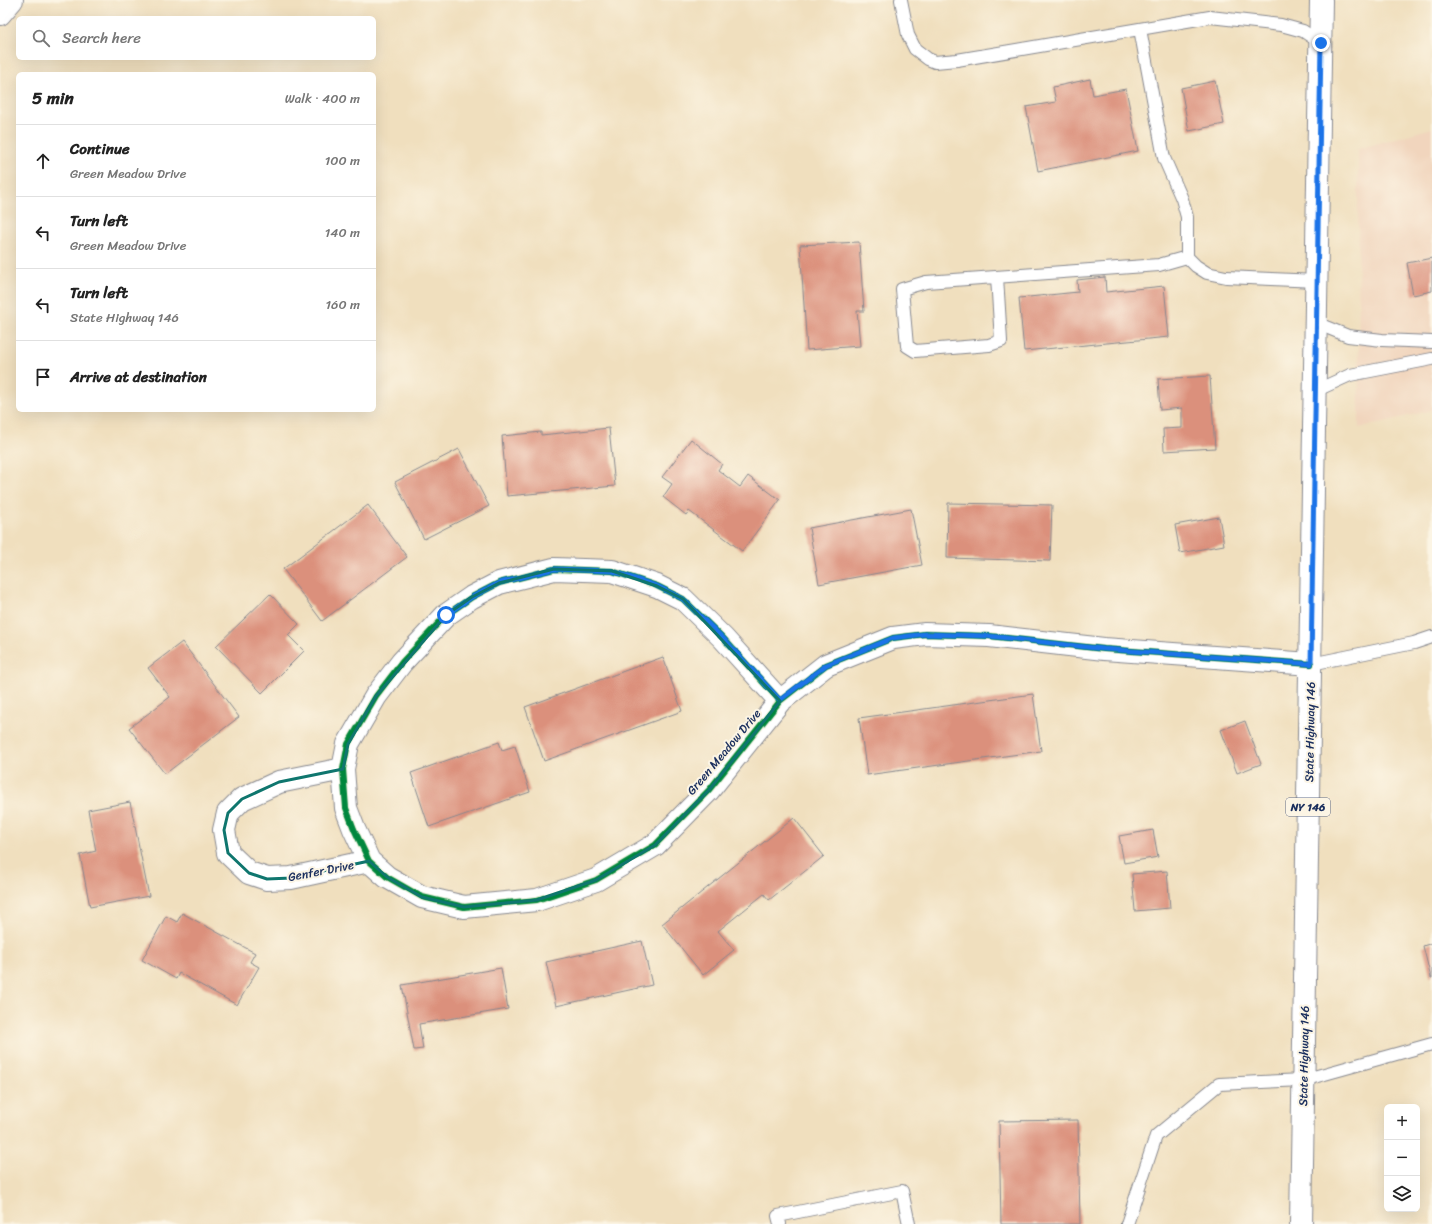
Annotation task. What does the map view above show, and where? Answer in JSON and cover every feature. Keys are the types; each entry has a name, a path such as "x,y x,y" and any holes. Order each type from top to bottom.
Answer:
{"street":[{"path":"0,14 12,0"},
{"name":"State Highway 146","path":"1301,1224 1321,0"},
{"name":"Green Meadow Drive","path":"780,700 723,638 683,599 657,586 612,571 554,569 499,583 472,597 446,615 402,662 376,696 348,744 343,769 346,808 369,861 387,877 422,897 464,907 537,900 596,880 655,845 709,790 780,700 826,665 893,638 925,634 989,636 1104,649 1311,664"},
{"name":"Genfer Drive","path":"343,769 279,782 242,800 228,813 224,830 228,853 248,873 267,879 291,878 369,861"}],"lane":[{"path":"900,0 908,35 915,49 928,59 935,62 957,60 1210,17 1281,25 1303,31 1321,43"},
{"path":"1140,29 1164,158 1182,199 1187,217 1187,257 1196,266 1207,273 1226,278 1317,281"},
{"path":"997,277 1001,341 989,345 915,351 907,346 902,289 926,282 1159,265 1187,257"},
{"path":"1316,323 1348,336 1382,340 1432,342"},
{"path":"1315,391 1350,375 1432,359"},
{"path":"1311,664 1414,643 1432,637"},
{"path":"1127,1224 1156,1136 1219,1084 1303,1080 1432,1044"},
{"path":"780,1224 778,1216 902,1191 909,1224"}],"highlighted area":[{"path":"554,569 612,571 657,586 683,599 780,701 709,790 655,845 596,880 537,900 464,907 422,897 387,877 369,861 291,878 267,879 249,873 228,853 224,830 228,813 242,799 279,782 343,769 348,744 376,696 446,615 472,597 499,583"}],"shaded area":[{"path":"1432,128 1432,410 1359,428 1358,149"}],"building":[{"path":"1090,79 1093,95 1126,89 1138,151 1038,171 1026,107 1056,102 1053,87"},
{"path":"1215,81 1224,124 1189,131 1181,88"},
{"path":"859,242 864,311 857,311 860,346 807,350 800,245"},
{"path":"1432,258 1432,291 1413,295 1407,263"},
{"path":"1105,277 1106,292 1164,286 1169,337 1024,351 1019,298 1078,292 1077,280"},
{"path":"1210,376 1215,448 1164,451 1163,429 1182,428 1182,408 1160,410 1158,379"},
{"path":"609,428 615,486 507,496 502,436 541,432 541,435"},
{"path":"691,439 722,464 718,470 740,487 748,476 780,500 742,551 689,511 686,515 663,497 672,484 662,477"},
{"path":"459,449 489,506 424,539 395,482"},
{"path":"948,503 1052,505 1050,561 947,558"},
{"path":"368,505 407,557 322,621 283,569"},
{"path":"911,509 922,565 819,584 809,528"},
{"path":"1219,517 1224,545 1180,553 1175,525"},
{"path":"270,594 299,624 288,635 304,651 262,693 216,646"},
{"path":"182,642 239,717 165,774 129,728 170,697 148,668"},
{"path":"663,657 682,711 544,761 525,707"},
{"path":"1033,694 1041,751 867,775 859,718"},
{"path":"1245,721 1261,764 1237,773 1221,730"},
{"path":"499,742 502,750 515,746 530,792 429,827 411,773"},
{"path":"130,802 149,896 90,907 80,855 96,851 88,810"},
{"path":"794,818 824,856 769,900 764,894 718,931 734,950 703,975 662,924"},
{"path":"1153,830 1158,857 1124,863 1119,836"},
{"path":"1167,871 1170,908 1135,911 1132,874"},
{"path":"182,913 255,953 250,962 259,967 237,1005 179,973 176,979 142,960 166,916 177,922"},
{"path":"642,941 652,985 556,1006 546,962"},
{"path":"1432,943 1432,978 1431,978 1423,946"},
{"path":"501,968 508,1009 419,1024 423,1049 414,1050 402,985"},
{"path":"1078,1120 1080,1224 1001,1224 999,1121"}],"cycle path":[{"path":"780,701 723,638 683,599 657,586 612,571 554,569 499,583 472,597 446,615 402,662 376,696 348,744 343,769 346,808 369,861 387,877 422,897 464,907 537,900 596,880 655,845 709,790 780,701 826,665 893,638 925,634 989,636 1104,649 1311,664"}],"route":[{"path":"446,615 472,597 499,583 554,569 612,571 657,586 683,599 723,638 780,700 826,665 893,638 925,634 989,636 1104,649 1311,664 1321,43"}]}
